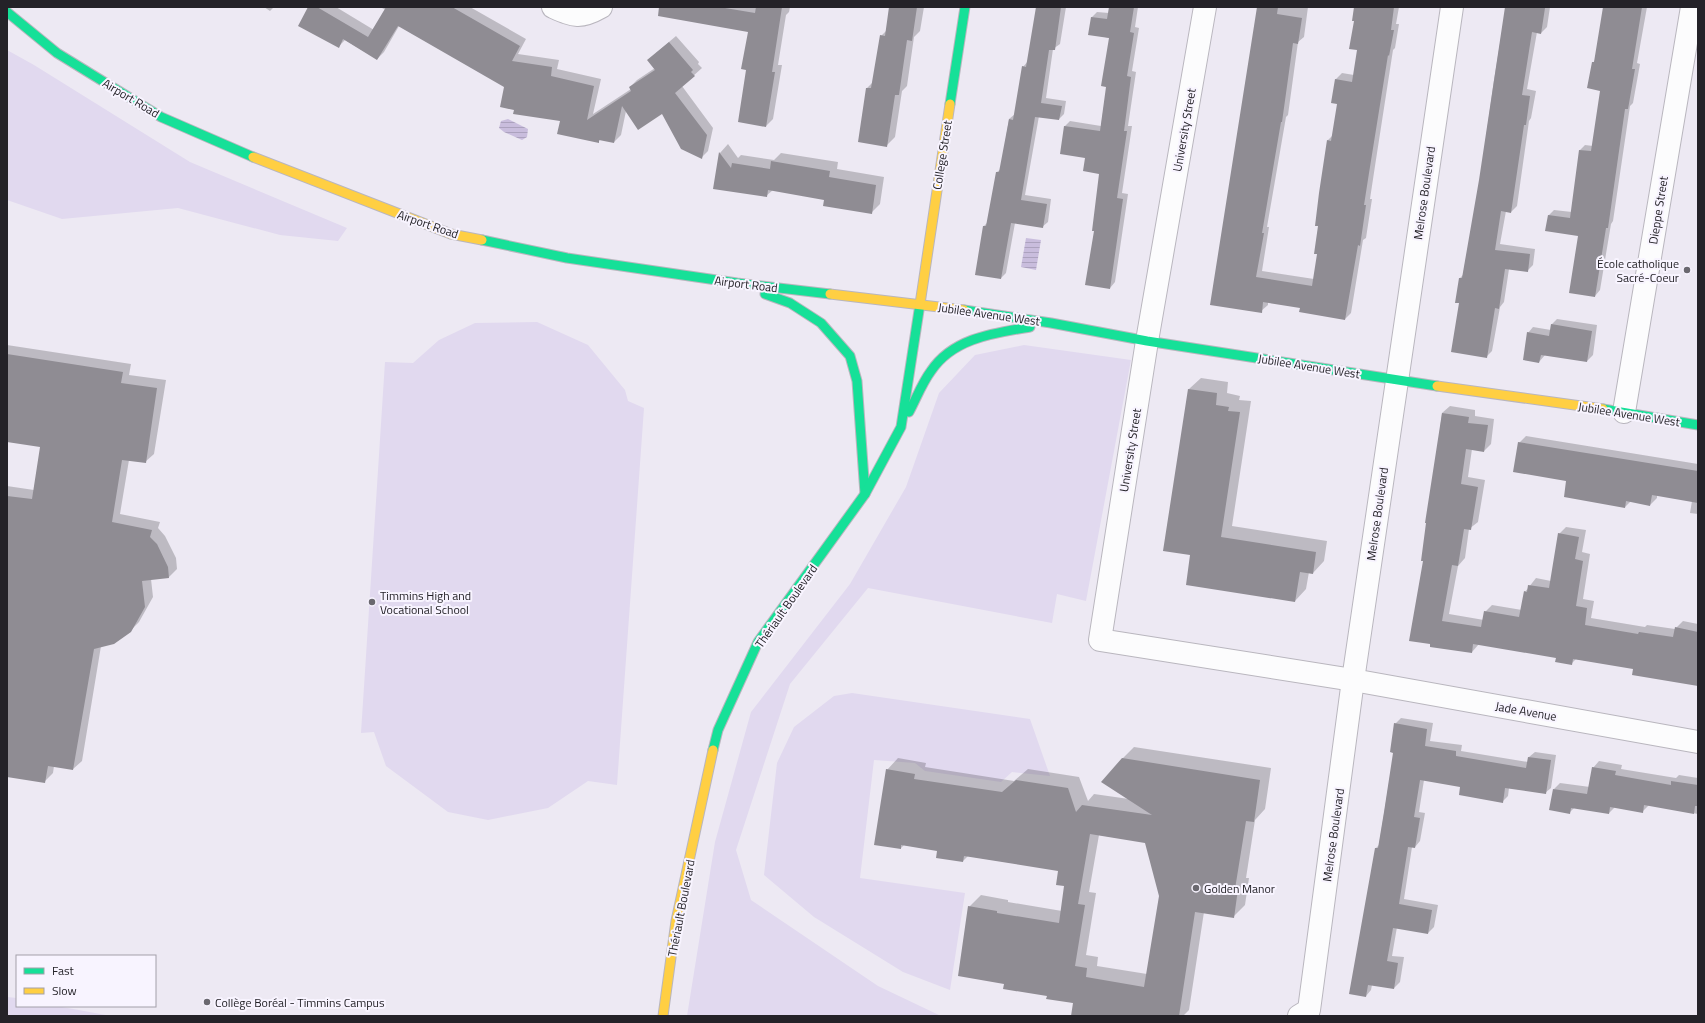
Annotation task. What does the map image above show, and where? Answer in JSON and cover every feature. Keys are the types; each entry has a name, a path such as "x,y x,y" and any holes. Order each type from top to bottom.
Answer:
{"main road":[{"name":"College Street","path":"920,304 965,7"},
{"name":"Airport Road","path":"7,12 57,54 161,117 258,159 451,234 567,258 737,284 920,304"},
{"path":"737,284 790,304 821,323 850,356 857,381 865,494"},
{"name":"Jubilee Avenue West","path":"920,304 1396,380 1624,412 1698,425"},
{"name":"Thériault Boulevard","path":"663,1016 676,921 718,730 758,642 865,494 901,427 920,304"},
{"path":"901,427 931,370 953,348 984,335 1004,330 1051,324"}],"street":[{"path":"553,7 573,16 590,14 601,7"},
{"name":"University Street","path":"1205,7 1147,341 1100,640 1353,680"},
{"name":"Melrose Boulevard","path":"1300,1016 1309,1010 1353,680 1452,7"},
{"name":"Dieppe Street","path":"1624,412 1692,7"},
{"name":"Jade Avenue","path":"1353,680 1698,742"}],"shaded area":[{"path":"7,50 34,65 190,162 347,228 338,241 280,235 178,208 62,219 7,200"},
{"path":"508,119 528,129 527,137 522,140 504,132 499,128 501,121"},
{"path":"1026,238 1041,240 1036,270 1021,267"},
{"path":"537,322 588,345 625,390 628,401 644,408 617,785 588,781 548,808 488,820 448,812 386,766 374,732 361,733 385,362 413,363 439,340 475,323"},
{"path":"1024,345 1131,360 1086,601 1057,594 1052,623 868,588 790,684 736,850 751,900 878,986 941,1016 687,1016 715,842 751,712 850,584 906,487 939,393 975,355"},
{"path":"852,693 1030,719 1050,776 1012,772 1001,782 925,771 915,763 874,760 860,878 965,893 950,990 903,972 814,917 764,875 777,763 794,727 834,696"},
{"path":"7,997 16,998 16,1007 62,1007 111,1016 7,1016"}],"building":[{"path":"308,7 317,7 368,37 386,7 452,7 520,46 512,61 552,67 551,76 594,86 587,120 631,91 629,87 655,70 647,60 669,42 693,70 691,72 695,76 675,93 707,135 702,159 681,149 662,114 638,130 622,106 614,143 599,140 599,143 557,134 560,121 513,114 514,110 500,107 504,87 398,26 377,60 343,39 339,48 298,26"},
{"path":"659,7 719,7 755,13 756,7 782,7 772,72 775,72 766,127 738,122 746,70 741,69 748,32 658,16"},
{"path":"889,7 917,7 912,41 907,40 899,95 895,95 887,147 858,142 866,88 871,88 880,35 885,36"},
{"path":"1036,7 1061,7 1055,50 1049,50 1041,103 1062,106 1059,120 1035,117 1021,200 1047,204 1043,228 1011,223 1001,279 975,275 983,226 986,226 996,172 999,172 1009,119 1013,120 1022,66 1026,67"},
{"path":"1109,7 1134,7 1130,32 1134,33 1127,76 1131,77 1124,131 1127,131 1117,198 1123,199 1110,289 1085,285 1094,231 1092,231 1099,174 1083,171 1085,158 1060,154 1064,126 1100,131 1106,87 1101,86 1109,38 1088,35 1091,17 1107,19"},
{"path":"1257,7 1278,7 1277,14 1302,18 1298,44 1293,43 1282,122 1262,233 1264,233 1256,277 1312,286 1317,254 1314,254 1318,226 1315,226 1319,193 1327,140 1331,141 1337,104 1331,103 1335,79 1352,82 1357,50 1349,49 1354,21 1352,21 1354,7 1394,7 1391,30 1394,30 1389,56 1388,55 1369,173 1360,246 1358,245 1345,320 1299,312 1300,308 1263,302 1262,313 1210,305"},
{"path":"1505,7 1545,8 1541,34 1532,32 1522,95 1530,96 1526,125 1524,125 1511,213 1501,211 1495,250 1530,254 1528,272 1505,269 1499,309 1495,308 1487,358 1451,352 1459,303 1455,303 1459,278 1462,278 1479,180"},
{"path":"1603,7 1642,7 1632,69 1635,69 1628,109 1625,109 1608,228 1606,228 1595,297 1569,293 1578,236 1545,231 1548,215 1570,218 1579,150 1591,151 1600,91 1587,88 1592,62 1594,62"},
{"path":"719,152 731,168 732,163 770,169 771,161 830,171 829,177 876,185 872,214 823,206 824,200 768,190 767,197 713,189"},
{"path":"1551,324 1592,331 1587,362 1541,355 1539,363 1523,360 1527,332 1549,336"},
{"path":"7,354 123,372 121,383 157,388 146,463 122,460 112,522 152,530 150,537 157,544 168,567 169,578 142,581 145,607 131,632 114,644 94,649 73,770 48,766 45,783 7,777 7,496 32,499 40,447 7,442"},
{"path":"1188,389 1217,393 1216,405 1229,407 1228,411 1240,412 1221,537 1316,552 1313,574 1300,572 1295,602 1186,585 1190,555 1163,551"},
{"path":"1442,413 1469,417 1468,423 1488,425 1484,452 1466,449 1461,484 1478,487 1471,530 1464,529 1458,566 1452,565 1442,621 1481,627 1484,611 1519,617 1524,591 1527,592 1528,585 1549,588 1558,533 1579,537 1575,559 1583,561 1576,606 1587,608 1585,625 1638,634 1639,632 1673,637 1675,627 1698,632 1698,686 1632,675 1633,669 1573,659 1572,665 1555,662 1556,658 1473,644 1472,653 1430,647 1430,644 1409,641 1423,561 1421,561 1425,523"},
{"path":"1518,442 1698,471 1698,503 1652,495 1650,506 1626,501 1625,508 1564,497 1566,481 1513,472"},
{"path":"1394,723 1427,729 1425,746 1456,751 1456,756 1526,768 1528,757 1551,760 1546,794 1505,788 1503,803 1459,795 1460,787 1420,780 1414,817 1420,818 1415,848 1408,847 1399,904 1432,910 1428,934 1393,928 1387,961 1398,963 1394,989 1368,985 1366,997 1349,994 1375,848 1378,848 1384,812 1393,753 1390,752"},
{"name":"Golden Manor","path":"1122,758 1260,780 1254,822 1246,821 1235,889 1238,889 1234,918 1195,912 1179,1016 1071,1016 1073,1003 1046,999 1047,996 1003,989 1004,984 958,976 968,906 997,911 997,913 1059,923 1064,886 1056,885 1058,871 964,856 963,862 936,858 937,851 901,845 901,849 874,845 886,769 915,774 914,779 1002,792 1016,780 1068,788 1076,812 1082,805 1152,815 1101,782","holes":["1090,834 1145,843 1159,896 1144,987 1086,977 1087,968 1075,966 1085,905 1078,904"]},
{"path":"1592,767 1616,771 1615,775 1671,785 1671,781 1698,785 1698,806 1695,806 1694,814 1644,805 1643,813 1610,807 1609,814 1571,808 1570,814 1549,810 1553,789 1587,794"}],"traffic: fast":[{"path":"950,104 965,7"},
{"path":"7,12 57,53 161,117 253,157"},
{"path":"482,240 567,258 737,283 830,294"},
{"path":"765,294 790,303 821,323 850,356 857,381 865,494"},
{"path":"713,750 718,730 758,642 865,494 901,427 920,304"},
{"path":"964,310 1051,323 1147,341 1437,386"},
{"path":"909,412 931,371 940,360 951,351 962,344 975,339 1030,327"},
{"path":"1603,409 1698,425"}],"traffic: slow":[{"path":"920,304 950,104"},
{"path":"253,157 451,234 482,240"},
{"path":"830,294 964,310"},
{"path":"1437,386 1603,409"},
{"path":"663,1016 676,921 713,750"}],"place":[{"name":"École catholique Sacré-Coeur","path":"1687,270"},
{"name":"Timmins High and Vocational School","path":"372,602"},
{"name":"Golden Manor","path":"1196,888"},
{"name":"Collège Boréal - Timmins Campus","path":"207,1002"}]}
